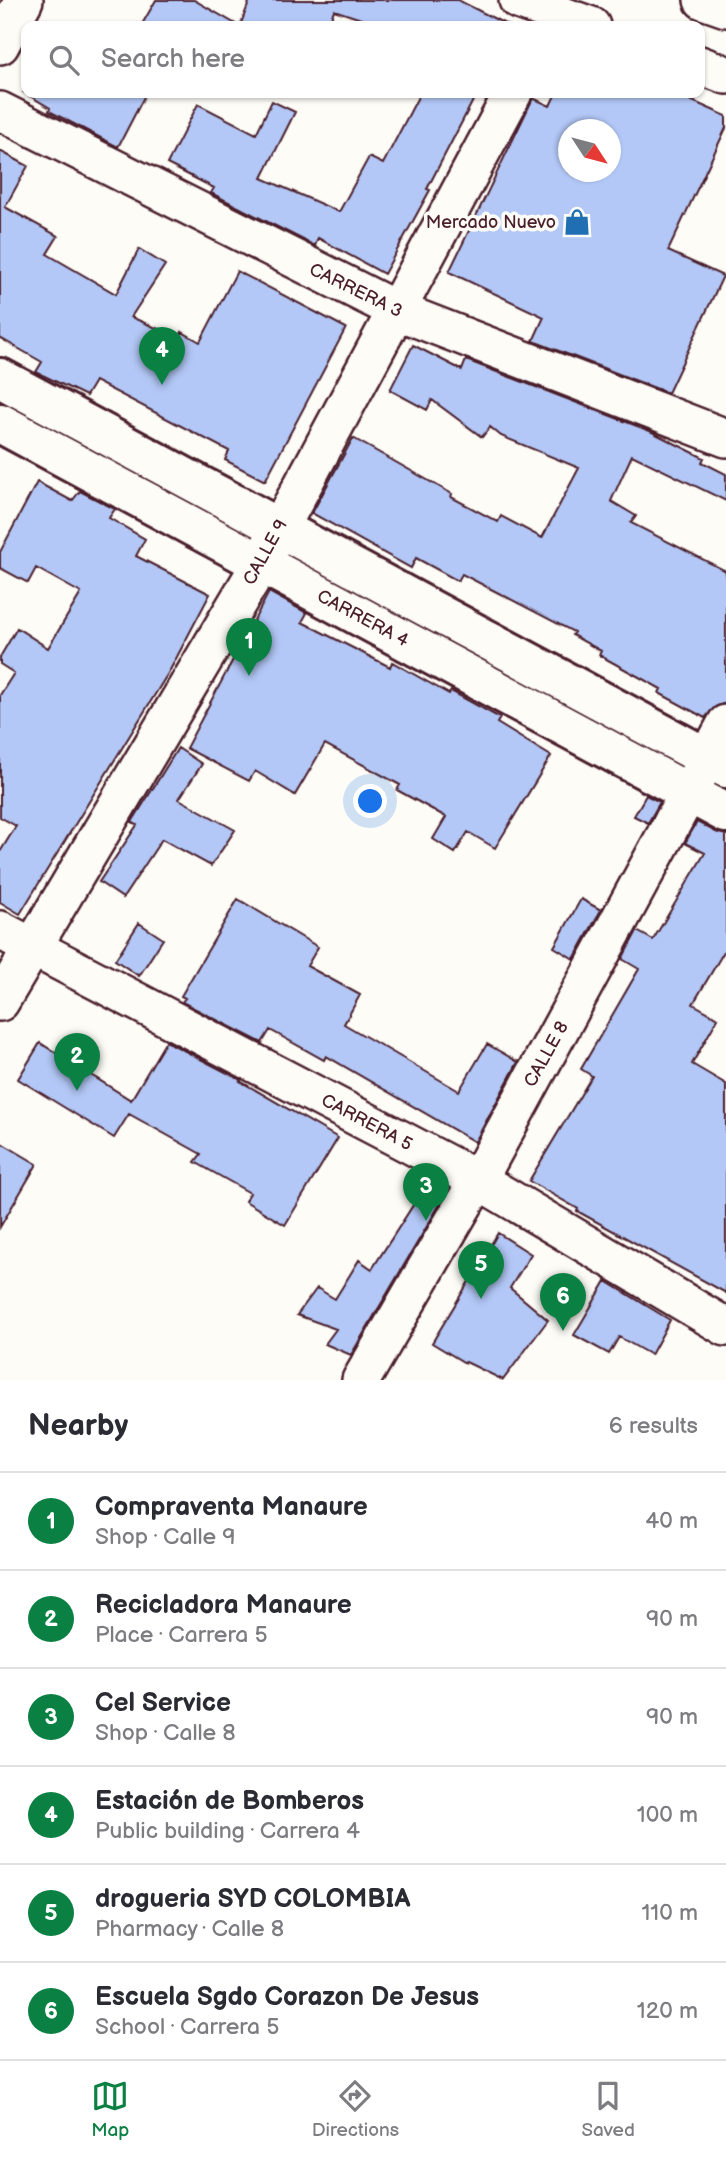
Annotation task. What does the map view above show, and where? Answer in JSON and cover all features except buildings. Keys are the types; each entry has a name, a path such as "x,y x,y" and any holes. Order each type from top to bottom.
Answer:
{"street":[{"path":"0,46 24,0"},
{"path":"519,0 577,21"},
{"path":"703,0 726,8"},
{"path":"705,67 726,75"},
{"name":"CALLE 9","path":"0,1002 261,563 510,98"},
{"name":"CARRERA 3","path":"0,111 398,311 726,438"},
{"path":"0,378 716,763"},
{"name":"CARRERA 4","path":"0,423 726,813"},
{"name":"CALLE 8","path":"361,1380 478,1180 688,793 716,763 726,724"},
{"name":"CARRERA 5","path":"0,930 478,1180 726,1327"}],"place":[{"name":"Mercado Nuevo","path":"577,222"},
{"name":"Estación de Bomberos","path":"162,385"},
{"name":"Compraventa Manaure","path":"249,676"},
{"name":"Recicladora Manaure","path":"77,1091"},
{"name":"Cel Service","path":"426,1221"},
{"name":"drogueria SYD COLOMBIA","path":"481,1299"},
{"name":"Escuela Sgdo Corazon De Jesus","path":"563,1331"}]}
